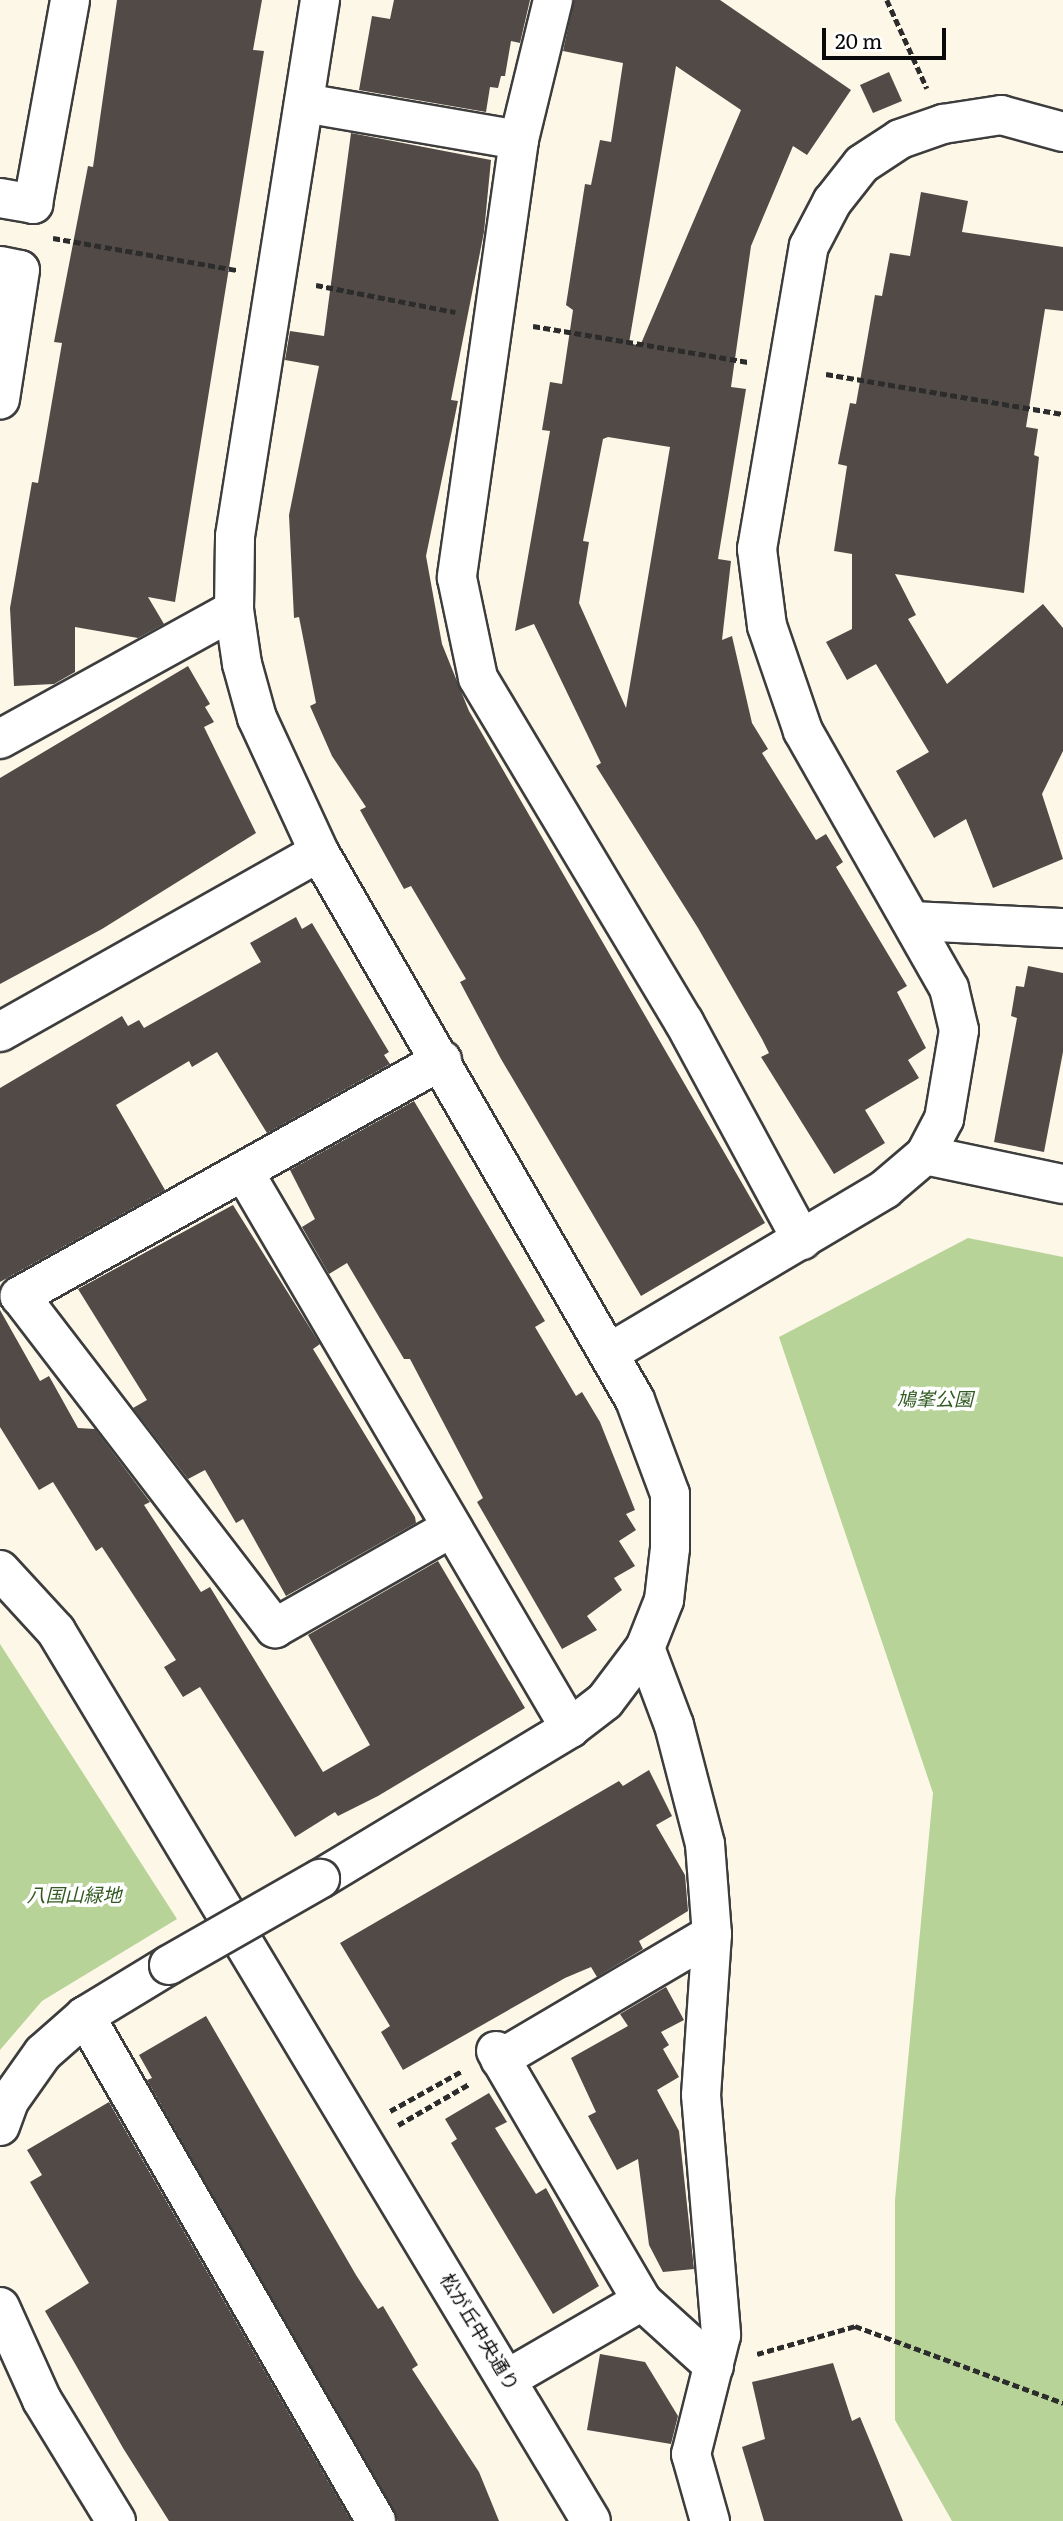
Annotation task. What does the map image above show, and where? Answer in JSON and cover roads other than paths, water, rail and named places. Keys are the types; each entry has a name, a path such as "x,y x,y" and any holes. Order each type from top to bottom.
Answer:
{"street":[{"path":"0,198 33,204 70,0"},
{"path":"0,2126 9,2101 43,2053 85,2016 320,1879 570,1728 605,1701 645,1648 664,1600 670,1494 657,1450 611,1352 319,852 257,718 234,610 239,509 320,0"},
{"path":"553,0 519,140 496,320 457,578 478,678 684,1023 802,1240"},
{"path":"304,103 519,140"},
{"path":"611,1352 885,1189 925,1155 944,1119 959,1030 949,988 914,921 803,731 767,625 757,549 808,246 862,164 900,139 943,124 1000,115 1063,132"},
{"path":"0,266 20,270 0,399"},
{"path":"4,726 234,610"},
{"path":"0,1032 319,852"},
{"path":"914,921 1063,928"},
{"path":"442,1060 20,1296 275,1628 451,1528"},
{"path":"925,1155 1063,1184"},
{"path":"244,1172 570,1728"},
{"name":"松が丘中央通り","path":"0,1570 56,1631 380,2136 509,2378 591,2521"},
{"path":"645,1648 667,1702 705,1844 712,1934 701,2095 721,2335 691,2454 710,2521"},
{"path":"712,1934 500,2058 642,2301 714,2366"},
{"path":"85,2016 376,2521"},
{"path":"509,2378 642,2301"},
{"path":"0,2307 42,2400 116,2521"}],"park label":[{"name":"鳩峯公園","path":"935,1399"},
{"name":"八国山緑地","path":"74,1895"}]}
